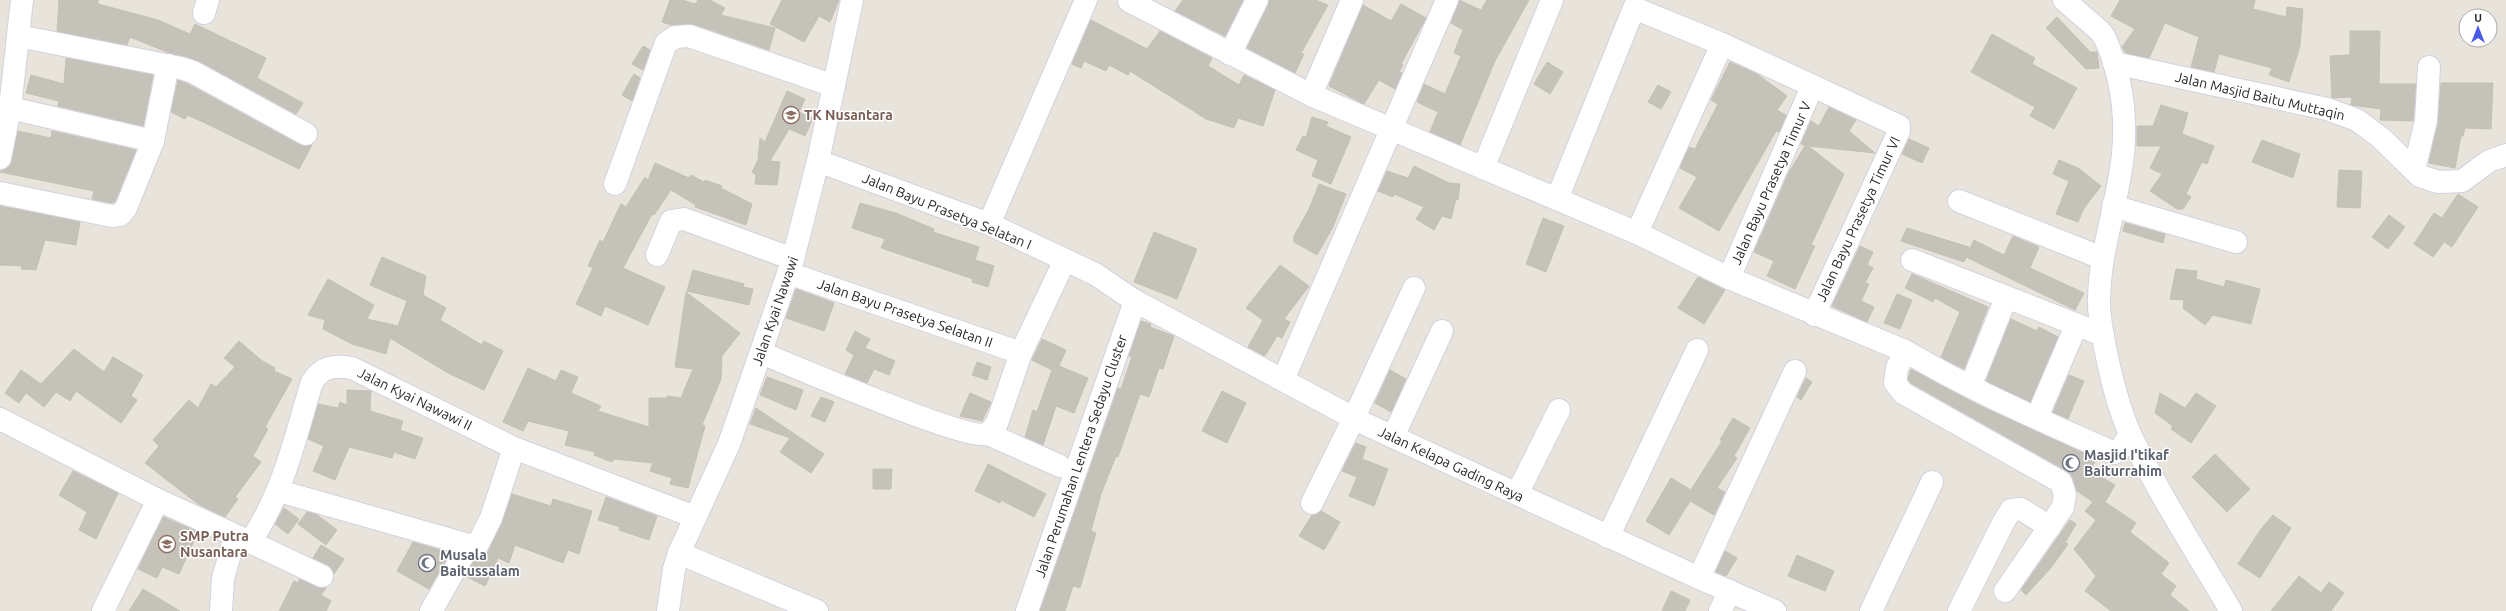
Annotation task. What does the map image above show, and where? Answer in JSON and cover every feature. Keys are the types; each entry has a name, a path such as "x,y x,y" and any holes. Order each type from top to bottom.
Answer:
{"street":[{"path":"0,158 22,0"},
{"name":"Jalan Kyai Nawawi","path":"668,611 674,569 679,553 729,444 791,266 818,161 852,0"},
{"path":"989,224 1086,0"},
{"path":"1117,0 1129,0 1311,95 1637,233 1729,278 1814,315 1905,351 1940,372 2020,411 2114,453 2122,446 2130,434"},
{"path":"1230,54 1257,0"},
{"path":"1311,95 1352,0"},
{"path":"1283,380 1393,130 1447,0"},
{"path":"1483,168 1552,0"},
{"path":"2065,0 2100,31 2114,63 2121,88 2125,123 2123,156 2102,258 2099,302 2103,336 2112,380 2130,434 2163,495 2231,611"},
{"path":"1557,199 1635,4 1812,87"},
{"path":"18,36 168,65 193,72 306,134"},
{"path":"615,184 666,43 675,37 689,36 834,86"},
{"path":"1637,233 1722,44"},
{"name":"Jalan Masjid Baitu Muttaqin","path":"2114,63 2333,111 2358,120 2381,138 2414,170 2426,179 2450,183 2462,181 2489,161 2506,156"},
{"path":"0,193 117,217 123,213 153,141 168,65"},
{"path":"2414,170 2426,121 2429,67"},
{"name":"Jalan Bayu Prasetya Timur VI","path":"1812,87 1896,123 1899,130 1814,315"},
{"name":"Jalan Bayu Prasetya Timur V","path":"1729,278 1812,87"},
{"path":"6,116 153,141"},
{"name":"Jalan Bayu Prasetya Selatan I","path":"818,161 989,224 1095,274 1135,301"},
{"path":"1959,201 2102,258"},
{"path":"2113,206 2236,242"},
{"name":"Jalan Bayu Prasetya Selatan II","path":"657,255 667,226 671,221 684,218 791,266 1021,353"},
{"path":"988,434 997,423 1021,353 1065,260"},
{"path":"1912,260 2103,336"},
{"path":"1312,502 1354,418 1414,288"},
{"path":"1975,375 2006,298"},
{"name":"Jalan Kelapa Gading Raya","path":"1135,301 1354,418 1393,437 1608,537 1775,611"},
{"name":"Jalan Perumahan Lentera Sedayu Cluster","path":"1028,611 1135,301"},
{"path":"2041,408 2076,326"},
{"path":"1393,437 1442,331"},
{"path":"1608,537 1697,350"},
{"path":"1905,351 1897,368 1895,383 1903,393 2061,482 2065,495 2062,507 2050,527 2005,591"},
{"path":"761,353 915,414 977,434 988,434 1060,466"},
{"name":"Jalan Kyai Nawawi II","path":"221,611 223,578 243,540 264,522 279,491 312,382 316,375 330,367 352,368 514,448 695,517"},
{"path":"1699,578 1795,371"},
{"path":"1517,494 1559,410"},
{"path":"0,419 158,500 322,576"},
{"path":"279,491 469,545 478,544 486,532 514,448"},
{"path":"1871,611 1932,482"},
{"path":"103,611 158,500"},
{"path":"1959,611 2011,510 2021,509 2050,527"},
{"path":"431,611 469,545"},
{"path":"679,553 817,611"},
{"path":"1720,611 1730,591"}],"building":[{"path":"59,0 98,0 98,4 158,20 190,34 195,24 266,58 257,78 303,103 296,114 199,61 167,52 130,37 127,45 57,31"},
{"path":"670,0 682,0 695,4 698,0 710,0 725,8 721,15 775,28 769,50 693,24 671,25 662,22"},
{"path":"782,0 839,0 830,22 819,16 804,42 770,24"},
{"path":"1183,0 1243,0 1225,36 1175,11"},
{"path":"1269,0 1316,0 1328,5 1301,53 1304,54 1295,73 1247,48"},
{"path":"1459,0 1481,10 1487,0 1529,0 1495,61 1460,145 1430,132 1438,112 1417,102 1424,84 1445,94 1461,56 1454,53 1463,30 1451,23"},
{"path":"2120,0 2255,0 2253,9 2286,17 2287,7 2303,9 2300,46 2289,82 2269,75 2272,68 2219,54 2214,72 2191,67 2199,37 2165,23 2149,58 2126,53 2122,47 2135,29 2111,16"},
{"path":"1401,4 1426,18 1401,64 1403,65 1399,72 1402,73 1395,89 1379,80 1364,104 1329,86 1363,5 1391,21"},
{"path":"2057,17 2090,52 2097,52 2099,68 2086,69 2046,28"},
{"path":"1091,20 1147,49 1160,31 1212,58 1208,66 1239,85 1244,75 1275,90 1263,126 1238,118 1234,128 1206,119 1130,71 1128,75 1109,65 1106,71 1084,61 1081,68 1072,64"},
{"path":"2350,31 2380,31 2379,84 2416,84 2413,121 2380,120 2381,109 2351,105 2352,97 2332,98 2330,56 2350,55"},
{"path":"1992,34 2035,58 2032,64 2077,88 2054,129 2030,116 2035,107 1971,72"},
{"path":"643,46 650,50 643,70 632,64"},
{"path":"66,58 153,75 143,126 58,106 59,101 26,93 31,75 64,84"},
{"path":"1547,62 1563,72 1550,94 1534,84"},
{"path":"1730,62 1757,74 1787,96 1777,110 1786,115 1779,132 1776,131 1719,231 1679,208 1697,177 1680,168 1689,147 1695,149 1718,104 1711,100"},
{"path":"634,74 640,78 632,101 622,95"},
{"path":"178,80 300,145 312,145 299,169 203,122 187,115 185,119 171,112"},
{"path":"2441,83 2493,83 2491,129 2465,128 2463,136 2461,136 2455,168 2429,163 2438,122"},
{"path":"1658,85 1671,92 1661,109 1648,102"},
{"path":"787,91 805,99 799,112 813,118 805,136 789,129 770,161 780,162 777,185 755,184 756,175 752,172 758,160 760,138 765,142"},
{"path":"2161,105 2188,113 2182,134 2214,146 2207,164 2202,162 2186,194 2191,197 2183,209 2177,209 2150,191 2162,174 2150,168 2161,146 2137,146 2137,126 2153,126"},
{"path":"1829,107 1856,120 1849,131 1875,153 1808,146 1844,174 1811,245 1815,246 1795,289 1767,276 1774,261 1754,252 1789,172 1805,146 1801,144 1811,121 1819,126"},
{"path":"1312,117 1328,122 1326,126 1351,137 1331,184 1312,176 1318,160 1296,150 1303,136 1306,137"},
{"path":"18,131 51,138 52,131 136,150 115,201 112,203 92,199 94,191 0,172 9,167 12,161"},
{"path":"1909,139 1929,148 1922,163 1902,154"},
{"path":"2262,140 2300,154 2293,178 2252,162"},
{"path":"2059,160 2078,168 2101,186 2084,208 2078,222 2056,214 2069,181 2053,174"},
{"path":"655,163 689,178 691,175 704,182 705,180 722,186 721,188 752,204 746,225 695,207 696,205 671,190 654,215 652,214 623,268 665,287 648,325 605,306 601,316 576,304 593,268 588,266 600,240 603,242 621,204 626,207 645,177 648,180"},
{"path":"1414,166 1449,183 1460,184 1458,200 1456,199 1451,219 1442,216 1434,230 1416,219 1424,207 1394,194 1393,197 1378,191 1387,171 1408,178"},
{"path":"2339,170 2362,171 2360,208 2337,207"},
{"path":"1319,184 1346,194 1333,227 1317,255 1294,242 1294,236 1309,209"},
{"path":"2458,194 2478,207 2452,247 2444,242 2433,257 2414,244 2434,213 2442,218"},
{"path":"860,203 896,213 934,229 933,232 979,247 975,260 994,266 988,287 972,282 973,279 881,248 885,239 852,228"},
{"path":"0,206 80,222 76,245 45,240 36,270 21,269 22,266 0,265"},
{"path":"2389,215 2405,227 2388,249 2372,237"},
{"path":"1543,218 1564,226 1546,272 1526,264"},
{"path":"2125,223 2165,234 2163,243 2123,231"},
{"path":"1907,228 1969,247 1967,254 1974,240 2004,255 2013,236 2039,247 2030,268 2084,293 2075,310 1966,257 1964,262 1901,241"},
{"path":"1154,232 1197,249 1177,299 1134,282"},
{"path":"1860,246 1873,252 1867,265 1873,268 1865,283 1869,284 1861,301 1874,307 1867,322 1832,306"},
{"path":"382,257 426,276 423,295 446,308 440,320 482,345 484,341 503,351 484,390 448,373 390,338 386,354 352,344 323,329 325,320 308,315 328,279 374,305 367,319 398,326 407,301 370,285"},
{"path":"1280,265 1309,286 1284,319 1290,322 1282,338 1277,336 1265,356 1248,347 1263,320 1246,308"},
{"path":"2176,269 2197,271 2196,279 2224,287 2226,280 2260,289 2251,324 2213,315 2205,325 2183,308 2184,300 2170,299"},
{"path":"693,270 744,284 743,287 753,289 749,305 687,291"},
{"path":"1912,274 1988,307 1964,369 1941,357 1960,312 1935,298 1933,302 1905,288"},
{"path":"1698,277 1725,290 1704,324 1678,308"},
{"path":"796,289 834,303 824,331 786,318"},
{"path":"686,292 740,333 722,356 721,379 702,425 705,426 688,488 670,484 672,478 650,471 653,463 614,459 612,462 594,455 595,452 565,445 569,431 528,421 523,431 503,422 528,368 556,381 561,370 578,377 571,393 601,406 598,411 649,427 649,398 667,398 667,396 681,398 693,369 675,367"},
{"path":"1897,294 1912,300 1900,329 1884,323"},
{"path":"2011,319 2037,331 2039,327 2058,337 2030,402 1986,381"},
{"path":"1141,321 1151,324 1150,327 1174,336 1163,369 1159,368 1149,397 1140,394 1118,457 1116,456 1101,494 1091,531 1096,533 1080,588 1073,586 1065,611 1040,611 1118,388 1121,389 1132,357 1129,356"},
{"path":"855,331 870,339 865,348 895,361 889,375 874,369 867,383 845,374 854,355 846,350"},
{"path":"1042,339 1066,350 1059,366 1088,378 1074,413 1056,406 1043,445 1025,437 1033,410 1037,412 1052,370 1032,360"},
{"path":"239,341 261,360 275,368 274,371 292,379 265,427 268,429 253,456 261,462 235,497 238,499 225,517 198,504 145,463 159,446 153,440 189,400 198,408 211,384 216,387 235,367 224,358"},
{"path":"74,349 104,372 113,357 143,375 131,396 137,400 121,423 76,391 70,401 56,392 44,407 26,393 19,403 5,393 21,370 41,384"},
{"path":"977,362 991,367 987,380 972,375"},
{"path":"1911,369 1976,404 2097,459 2090,470 2115,485 2105,502 2136,523 2130,532 2169,563 2161,574 2176,586 2170,595 2189,611 2111,611 2085,591 2096,576 2074,549 2096,520 2085,511 2093,502 2077,491 2073,478 2067,471 1911,383 1908,379"},
{"path":"1390,370 1406,379 1391,412 1375,403"},
{"path":"2069,375 2084,381 2068,419 2053,412"},
{"path":"767,377 803,390 796,410 760,395"},
{"path":"1806,378 1812,382 1801,400 1797,397"},
{"path":"347,390 371,391 370,411 403,421 400,430 423,438 415,459 394,452 392,458 349,447 335,480 313,471 324,446 308,439 318,404 338,408 340,402 347,405"},
{"path":"1222,391 1246,403 1227,443 1202,431"},
{"path":"970,393 991,402 982,421 960,416"},
{"path":"2160,393 2185,408 2196,393 2216,406 2191,443 2171,429 2173,426 2155,413"},
{"path":"821,397 834,402 825,422 811,416"},
{"path":"756,408 824,454 811,473 780,452 790,438 750,424"},
{"path":"1733,418 1750,428 1734,456 1737,458 1717,488 1725,492 1714,515 1690,501 1669,535 1646,521 1671,478 1691,490 1722,441 1720,440"},
{"path":"1356,443 1366,447 1362,459 1388,469 1374,506 1349,496 1357,477 1342,471"},
{"path":"2215,454 2250,489 2227,512 2192,477"},
{"path":"988,464 1046,494 1034,517 1001,500 1000,503 975,491"},
{"path":"873,469 892,469 891,489 873,489"},
{"path":"73,471 118,493 96,539 79,530 87,512 59,495"},
{"path":"512,494 551,506 553,499 592,511 579,554 568,550 563,563 515,545 509,563 498,558 485,586 465,576 476,558 483,561 502,523"},
{"path":"606,497 657,516 649,540 619,530 620,527 598,520"},
{"path":"284,508 299,519 288,534 275,524"},
{"path":"1321,511 1340,522 1324,550 1299,536 1312,515"},
{"path":"307,512 316,514 337,530 326,545 298,524"},
{"path":"2273,515 2291,528 2260,578 2238,564 2261,529"},
{"name":"SMP Putra Nusantara","path":"163,517 198,532 179,574 162,567 157,578 138,569"},
{"path":"2070,520 2076,524 2065,543 2068,544 2050,569 2026,595 2021,590"},
{"name":"Musala Baitussalam","path":"413,542 450,553 429,589 397,571"},
{"path":"321,545 344,559 334,574 328,565 313,558"},
{"path":"1725,551 1737,558 1726,576 1716,572"},
{"path":"1797,555 1834,571 1825,591 1788,576"},
{"path":"2299,576 2321,593 2329,582 2344,593 2331,611 2271,611"},
{"path":"300,579 317,587 326,588 321,595 331,601 326,611 279,611 294,581 298,583"},
{"path":"143,589 180,611 129,611"},
{"path":"1671,591 1690,600 1685,611 1662,611"}],"place":[{"name":"TK Nusantara","path":"791,115"},
{"name":"Masjid I'tikaf Baiturrahim","path":"2071,463"},
{"name":"SMP Putra Nusantara","path":"167,544"},
{"name":"Musala Baitussalam","path":"427,563"}]}
